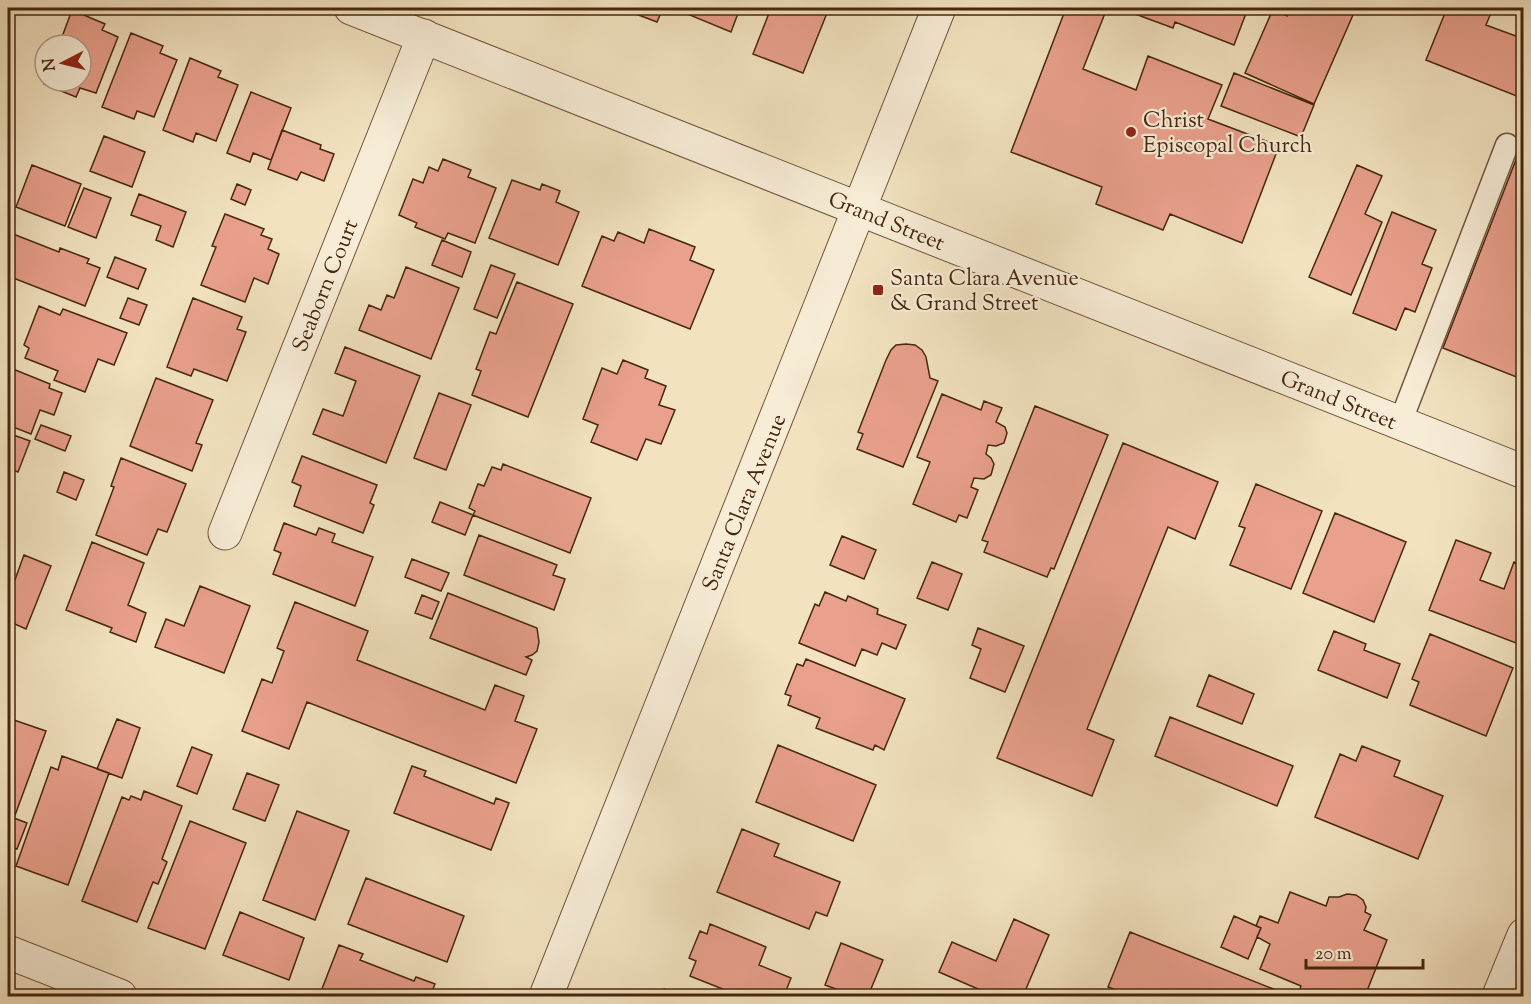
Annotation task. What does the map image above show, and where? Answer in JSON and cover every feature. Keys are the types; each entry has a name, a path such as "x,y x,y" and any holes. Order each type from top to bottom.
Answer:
{"street":[{"name":"Grand Street","path":"351,8 1524,472"},
{"name":"Santa Clara Avenue","path":"546,996 939,8"},
{"name":"Seaborn Court","path":"225,533 424,36"},
{"path":"1499,996 1524,935"},
{"path":"8,952 120,996"}],"lane":[{"path":"1400,423 1507,145"}],"building":[{"path":"620,8 663,8 657,22"},
{"path":"682,8 740,8 731,32 680,11"},
{"path":"771,8 829,8 803,73 753,54"},
{"name":"Christ Episcopal Church","path":"1066,8 1107,8 1083,69 1136,90 1148,56 1222,85 1208,119 1279,146 1242,243 1170,214 1163,230 1096,204 1102,187 1011,152"},
{"name":"Christ Episcopal Church","path":"1119,8 1248,8 1234,45 1175,22 1173,28"},
{"path":"1291,8 1356,8 1314,104 1245,73 1273,9 1287,16"},
{"path":"1447,8 1493,8 1486,25 1524,39 1524,99 1426,60"},
{"path":"72,10 105,24 102,30 118,37 96,93 93,92 93,33 63,33"},
{"path":"131,33 163,46 160,53 177,60 154,117 137,111 134,119 102,107"},
{"path":"190,58 221,71 218,77 238,85 216,141 196,133 193,142 163,130"},
{"path":"1234,73 1314,105 1301,137 1221,106"},
{"path":"251,92 291,108 271,160 253,153 250,162 227,153"},
{"path":"66,93 78,93 76,97"},
{"path":"282,130 321,145 320,149 334,154 324,181 301,172 297,180 268,169"},
{"path":"104,136 145,152 132,187 90,171"},
{"path":"1524,139 1524,380 1443,348"},
{"path":"443,159 471,170 468,177 496,188 475,243 448,233 445,239 415,227 417,223 399,215 413,179 423,183 429,167 438,171"},
{"path":"32,165 81,184 65,226 16,207"},
{"path":"1357,165 1382,176 1365,214 1382,222 1351,295 1309,277"},
{"path":"512,180 540,190 542,184 560,191 556,202 579,212 558,265 489,238"},
{"path":"237,184 251,190 245,205 231,199"},
{"path":"84,188 111,198 96,238 68,227"},
{"path":"139,194 186,212 173,247 156,240 161,226 131,215"},
{"path":"1392,212 1436,230 1422,264 1432,268 1415,312 1405,308 1396,330 1353,313"},
{"path":"225,214 264,229 261,235 272,239 268,249 279,254 268,284 254,278 245,302 201,285 216,247 212,246"},
{"path":"649,229 695,247 690,260 714,270 690,329 582,286 602,236 614,241 618,232 644,243"},
{"path":"8,232 59,252 60,248 89,259 87,263 100,268 85,306 8,276"},
{"path":"442,240 471,252 462,277 432,265"},
{"path":"115,257 146,269 138,289 107,277"},
{"path":"491,265 515,274 497,318 474,309"},
{"path":"406,267 459,288 431,359 359,330 369,305 381,310 387,295 394,298"},
{"path":"517,282 573,304 528,417 472,395 481,371 476,369 490,332 496,334"},
{"path":"128,298 147,305 139,325 120,318"},
{"path":"193,298 242,317 237,329 246,332 227,381 194,369 191,376 167,367"},
{"path":"39,306 60,315 63,309 127,333 114,365 98,359 85,392 54,380 58,371 25,358 29,348 24,345"},
{"path":"896,345 915,345 922,350 926,357 930,378 938,381 903,467 857,449 863,434 858,432 886,360"},
{"path":"345,347 420,376 386,463 313,434 323,409 343,416 356,381 335,373"},
{"path":"623,360 648,370 645,378 666,386 659,405 675,410 661,444 646,439 637,460 591,442 598,425 583,419 602,368 617,374"},
{"path":"8,367 50,384 49,388 62,393 54,415 40,410 31,434 8,425"},
{"path":"156,378 213,400 196,443 202,445 192,471 130,446"},
{"path":"439,393 471,405 446,470 414,458"},
{"path":"942,394 981,410 984,401 1002,408 996,422 1005,427 1007,433 1004,443 996,446 988,445 986,454 994,464 991,475 984,479 974,478 971,487 978,490 967,518 959,515 956,522 913,504 930,462 917,457"},
{"path":"1035,406 1108,435 1054,569 1051,568 1047,577 984,552 988,542 982,540"},
{"path":"41,425 71,436 65,451 35,439"},
{"path":"8,433 30,441 18,472 8,468"},
{"path":"1123,443 1218,482 1195,539 1168,527 1087,729 1114,740 1092,796 997,758"},
{"path":"302,456 377,485 370,503 374,505 363,533 294,506 301,486 292,482"},
{"path":"121,458 186,484 167,532 158,529 147,555 96,535 114,487 111,486"},
{"path":"503,464 591,498 570,553 473,515 475,511 469,508 478,484 484,486 492,467 501,470"},
{"path":"64,472 84,480 76,500 57,492"},
{"path":"1256,484 1322,511 1291,589 1230,565 1245,528 1239,526"},
{"path":"440,502 473,515 465,535 432,522"},
{"path":"1335,513 1406,542 1374,622 1303,593"},
{"path":"284,523 316,535 319,528 335,534 332,542 373,557 355,606 273,574 281,553 274,550"},
{"path":"479,535 557,565 553,575 565,579 554,610 464,575"},
{"path":"842,536 876,550 864,579 830,565"},
{"path":"1456,540 1491,553 1480,580 1504,589 1514,562 1524,566 1524,646 1429,610"},
{"path":"92,542 144,563 128,605 146,613 136,642 110,632 112,628 66,610"},
{"path":"24,555 51,566 26,629 8,621 8,599"},
{"path":"412,559 449,573 441,591 405,577"},
{"path":"932,562 962,574 948,610 917,598"},
{"path":"200,586 250,606 224,673 155,647 166,619 184,626"},
{"path":"825,592 846,601 848,596 878,609 877,614 906,625 896,649 882,643 877,655 862,649 855,666 799,643 815,604 819,606"},
{"path":"448,593 537,628 539,642 537,651 526,657 532,660 526,675 430,638"},
{"path":"422,595 439,602 432,619 415,613"},
{"path":"295,602 368,631 357,660 485,710 495,685 524,696 515,721 537,729 516,783 307,702 289,749 242,731 262,679 272,683 284,651 277,648"},
{"path":"978,628 1024,646 1005,692 970,678 981,649 972,645"},
{"path":"1334,631 1366,644 1364,650 1400,664 1387,698 1318,670"},
{"path":"1430,634 1513,668 1486,736 1410,705 1419,682 1412,679"},
{"path":"806,659 905,699 884,750 875,745 873,750 816,728 820,718 788,705 791,696 785,694 797,664 803,666"},
{"path":"1209,675 1254,694 1242,724 1197,706"},
{"path":"1170,717 1293,766 1277,806 1155,756"},
{"path":"8,718 46,731 14,818 27,823 17,849 8,846"},
{"path":"117,719 140,728 122,778 97,769"},
{"path":"778,745 876,785 853,841 756,802"},
{"path":"1362,746 1400,761 1394,776 1443,796 1418,859 1315,817 1340,754 1356,761"},
{"path":"192,747 212,755 197,794 177,786"},
{"path":"62,756 109,773 68,885 16,866 51,767 58,770"},
{"path":"412,766 426,771 424,776 494,804 496,798 509,803 491,850 394,813"},
{"path":"247,773 279,785 265,821 233,809"},
{"path":"144,791 182,806 162,859 167,862 158,884 153,882 137,922 82,901 122,797 129,800 131,796 141,800"},
{"path":"297,811 349,831 315,920 263,900"},
{"path":"190,821 246,843 205,949 148,928"},
{"path":"742,829 779,844 774,856 840,882 827,916 816,912 809,929 717,892"},
{"path":"366,878 464,916 447,962 348,924"},
{"path":"1290,892 1326,906 1329,897 1347,894 1356,895 1363,900 1366,907 1365,912 1371,915 1364,930 1387,940 1365,996 1317,996 1300,989 1301,986 1260,969 1270,944 1257,937 1261,928 1256,926 1260,916 1278,923"},
{"path":"240,912 304,938 289,980 223,955"},
{"path":"1234,916 1261,928 1248,959 1221,947"},
{"path":"1014,919 1049,935 1023,996 994,996 939,972 952,942 996,961"},
{"path":"710,924 766,947 759,965 791,978 784,996 740,996 690,976 696,961 689,958 700,931 707,934"},
{"path":"1130,932 1291,996 1132,996 1108,987"},
{"path":"841,943 883,960 868,996 855,996 825,985"},
{"path":"339,945 363,954 360,960 414,981 416,977 435,984 430,996 327,996 320,994"},
{"path":"664,989 682,996 661,996"}],"place":[{"name":"Christ Episcopal Church","path":"1131,132"},
{"name":"Santa Clara Avenue & Grand Street","path":"878,290"}]}
